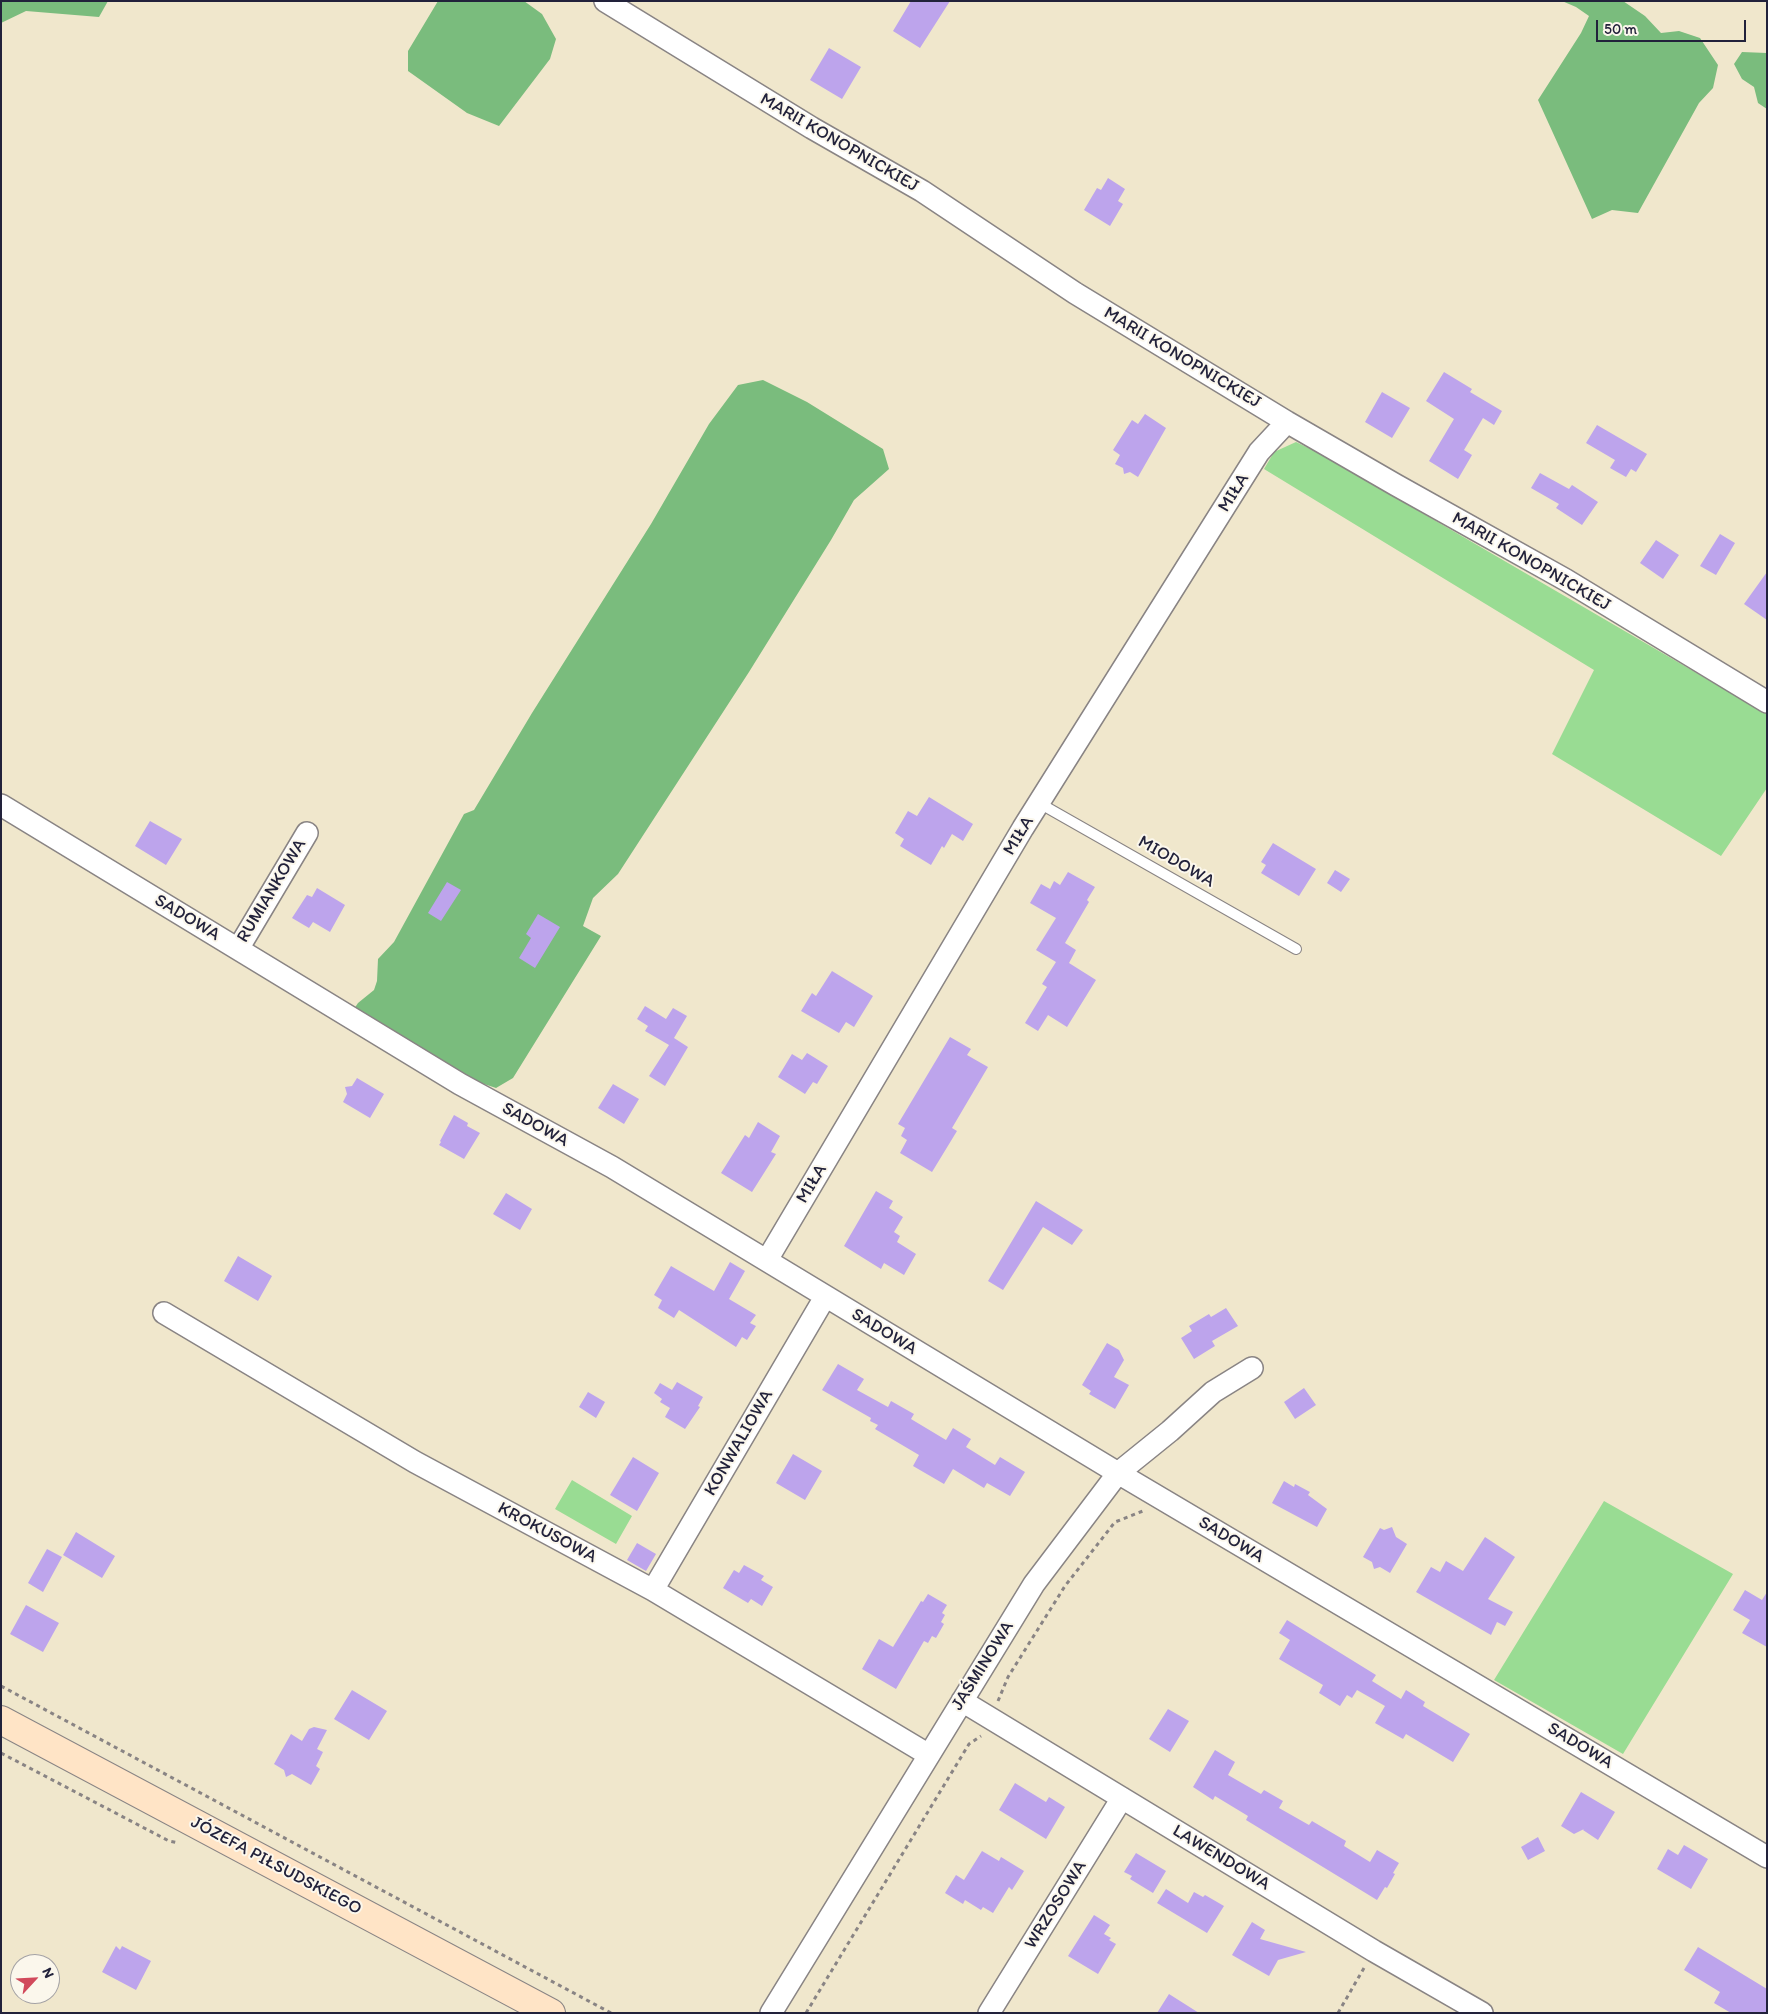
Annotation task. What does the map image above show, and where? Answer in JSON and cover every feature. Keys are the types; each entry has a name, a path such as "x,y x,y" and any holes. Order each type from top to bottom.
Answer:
{"main road":[{"name":"JÓZEFA PIŁSUDSKIEGO","path":"5,1727 551,2013"}],"street":[{"name":"MARII KONOPNICKIEJ","path":"605,1 812,128 922,191 1075,293 1287,422 1566,580 1767,702"},
{"name":"MIŁA","path":"767,1260 1039,803 1259,452 1287,422"},
{"name":"SADOWA","path":"1,805 460,1084 612,1167 1155,1495 1767,1857"},
{"name":"RUMIANKOWA","path":"238,950 307,833"},
{"name":"KONWALIOWA","path":"653,1590 825,1297"},
{"name":"KROKUSOWA","path":"164,1313 415,1462 653,1590 929,1755"},
{"name":"JAŚMINOWA","path":"771,2013 1034,1584 1118,1472 1170,1431 1214,1392 1252,1368"},
{"name":"LAWENDOWA","path":"962,1701 1374,1951 1482,2013"},
{"name":"WRZOSOWA","path":"989,2013 1122,1798"}],"lane":[{"name":"MIODOWA","path":"1039,803 1296,949"}],"path":[{"path":"806,2013 969,1744 980,1738 1007,1679 1065,1586 1115,1522 1145,1510 1155,1495"},
{"path":"1,1686 611,2013"},
{"path":"1338,2013 1374,1951"}],"green space":[{"path":"1,1 108,1 99,17 26,11 1,23"},
{"path":"438,1 524,1 542,14 556,39 550,59 499,126 467,113 408,71 408,51"},
{"path":"1562,1 1623,1 1645,16 1661,33 1679,31 1700,38 1718,65 1713,88 1699,103 1638,213 1612,210 1592,219 1538,100 1581,33 1589,16 1576,7"},
{"path":"1742,52 1767,53 1767,109 1758,103 1754,87 1742,79 1734,64"},
{"path":"763,380 807,402 883,449 889,469 854,500 749,672 618,874 593,898 583,926 601,936 513,1078 496,1088 469,1079 354,1009 358,1003 374,990 377,981 378,959 394,942 464,814 474,810 532,713 651,524 709,424 738,385"},
{"path":"1296,442 1321,454 1767,714 1767,788 1721,856 1552,754 1594,670 1264,469 1274,452"},
{"path":"572,1480 632,1516 616,1544 555,1509"},
{"path":"1604,1501 1733,1574 1623,1754 1494,1680"}],"building":[{"path":"911,1 950,1 920,48 893,31"},
{"path":"829,48 861,67 842,99 810,80"},
{"path":"1108,178 1125,189 1118,201 1123,204 1110,226 1084,210 1097,188 1101,190"},
{"path":"1444,372 1472,389 1470,392 1502,411 1494,425 1483,418 1464,450 1472,455 1458,479 1429,461 1454,419 1426,401"},
{"path":"1382,392 1410,408 1392,438 1365,422"},
{"path":"1145,414 1166,428 1138,477 1130,472 1124,474 1123,468 1115,464 1120,455 1113,450 1132,420 1138,424"},
{"path":"1597,425 1647,454 1636,472 1631,469 1626,477 1610,468 1615,460 1586,443"},
{"path":"1540,473 1569,489 1572,485 1598,502 1582,525 1556,508 1559,504 1531,488"},
{"path":"1720,534 1735,543 1716,575 1700,566"},
{"path":"1656,540 1679,555 1663,579 1640,563"},
{"path":"1767,572 1767,620 1744,604"},
{"path":"929,797 973,824 963,841 952,834 944,848 942,846 931,865 900,846 904,839 895,833 908,811 917,816"},
{"path":"150,821 182,839 166,865 135,846"},
{"path":"1273,843 1316,869 1299,896 1261,873 1266,865 1261,862"},
{"path":"1335,870 1350,879 1341,892 1327,883"},
{"path":"1068,872 1095,887 1087,900 1089,902 1065,943 1076,950 1069,963 1096,980 1067,1027 1048,1015 1038,1031 1025,1023 1047,987 1042,984 1056,962 1036,950 1056,918 1030,903 1041,884 1050,889 1054,881 1060,885"},
{"path":"447,882 461,890 441,921 428,913"},
{"path":"317,888 345,905 330,932 313,922 309,928 292,918 307,895 312,897"},
{"path":"538,914 560,927 535,968 519,958 531,938 526,934"},
{"path":"832,971 873,996 854,1027 846,1022 839,1033 801,1011 812,993 816,996"},
{"path":"645,1006 666,1019 673,1008 687,1016 674,1038 688,1047 665,1086 649,1076 669,1045 645,1031 648,1026 637,1019"},
{"path":"950,1037 971,1049 967,1055 988,1067 952,1128 957,1131 932,1172 900,1153 907,1140 901,1136 905,1128 898,1124"},
{"path":"807,1053 828,1066 817,1084 813,1082 805,1094 778,1077 792,1054 802,1060"},
{"path":"357,1078 384,1094 370,1118 343,1102 347,1094 345,1087 352,1086"},
{"path":"613,1084 639,1099 624,1124 598,1108"},
{"path":"454,1115 468,1123 467,1126 480,1133 464,1159 439,1145"},
{"path":"758,1122 780,1136 771,1152 776,1154 752,1192 721,1173 745,1135 749,1138"},
{"path":"876,1191 893,1201 889,1208 903,1217 894,1232 900,1236 897,1242 916,1254 904,1275 884,1263 881,1269 844,1246"},
{"path":"506,1193 532,1209 520,1230 493,1214"},
{"path":"1036,1201 1083,1230 1072,1245 1043,1227 1003,1290 988,1281"},
{"path":"238,1256 272,1276 258,1301 224,1281"},
{"path":"730,1262 745,1271 729,1299 756,1315 750,1323 756,1326 747,1340 742,1337 736,1347 679,1310 674,1318 658,1308 662,1300 654,1295 671,1266 714,1291"},
{"path":"1226,1308 1238,1326 1212,1341 1215,1346 1194,1359 1181,1338 1192,1331 1189,1326 1209,1314 1211,1317"},
{"path":"1107,1343 1119,1350 1124,1360 1114,1377 1129,1385 1115,1409 1089,1394 1091,1391 1082,1385"},
{"path":"838,1364 864,1379 857,1390 888,1407 891,1401 914,1414 911,1419 946,1440 953,1428 971,1439 966,1447 995,1465 1000,1457 1025,1472 1010,1496 987,1483 984,1488 953,1469 944,1484 913,1466 919,1455 875,1429 878,1425 870,1421 871,1418 822,1390"},
{"path":"677,1382 703,1397 698,1406 700,1407 685,1429 665,1417 670,1408 660,1402 662,1399 654,1393 660,1383 672,1390"},
{"path":"1304,1388 1316,1405 1295,1419 1284,1402"},
{"path":"588,1392 605,1402 596,1418 579,1407"},
{"path":"793,1454 822,1471 805,1500 776,1483"},
{"path":"633,1457 659,1473 637,1511 610,1495"},
{"path":"1284,1481 1294,1487 1295,1484 1310,1492 1308,1495 1327,1509 1317,1527 1272,1503"},
{"path":"1392,1527 1396,1537 1407,1544 1390,1573 1380,1567 1374,1569 1372,1562 1363,1557 1380,1528 1384,1530"},
{"path":"76,1532 115,1556 102,1578 63,1555"},
{"path":"1485,1537 1515,1557 1488,1599 1513,1612 1505,1626 1497,1622 1491,1635 1416,1592 1431,1567 1440,1572 1446,1561 1463,1571"},
{"path":"637,1543 656,1554 646,1571 627,1560"},
{"path":"47,1549 62,1557 43,1592 28,1583"},
{"path":"744,1565 764,1576 761,1580 773,1587 762,1606 751,1599 748,1603 723,1588 734,1570 739,1573"},
{"path":"1745,1590 1762,1600 1767,1592 1767,1647 1742,1633 1750,1620 1733,1610"},
{"path":"928,1594 947,1605 942,1613 945,1615 941,1622 944,1624 936,1638 932,1636 928,1643 924,1641 896,1689 862,1669 879,1639 893,1647 921,1601 923,1602"},
{"path":"26,1605 59,1623 43,1652 10,1634"},
{"path":"1287,1620 1376,1675 1372,1681 1401,1699 1406,1690 1425,1702 1423,1706 1470,1734 1453,1762 1406,1734 1403,1739 1375,1723 1385,1706 1357,1690 1352,1698 1347,1695 1340,1706 1319,1693 1323,1685 1279,1659 1290,1640 1279,1633"},
{"path":"352,1690 387,1711 369,1740 334,1719"},
{"path":"1168,1709 1189,1721 1170,1752 1149,1739"},
{"path":"314,1727 327,1730 317,1749 323,1752 316,1766 320,1769 311,1785 292,1774 286,1777 284,1770 274,1764 291,1734 302,1741 309,1729"},
{"path":"1215,1750 1235,1762 1228,1775 1261,1794 1264,1790 1283,1801 1279,1808 1309,1825 1312,1821 1346,1841 1344,1846 1370,1862 1377,1850 1399,1863 1387,1888 1385,1887 1377,1900 1246,1820 1248,1816 1215,1796 1213,1800 1193,1787"},
{"path":"1015,1783 1046,1802 1049,1797 1065,1807 1046,1839 999,1810"},
{"path":"1581,1792 1615,1812 1598,1840 1584,1829 1574,1834 1561,1826"},
{"path":"1538,1837 1545,1851 1528,1860 1521,1847"},
{"path":"1684,1845 1708,1859 1691,1889 1657,1869 1668,1849 1678,1855"},
{"path":"982,1851 999,1861 1001,1857 1024,1871 1012,1890 1009,1887 993,1913 983,1907 981,1910 965,1900 963,1904 945,1893 956,1875 964,1880"},
{"path":"1136,1853 1166,1871 1153,1893 1130,1879 1132,1876 1124,1872"},
{"path":"1166,1889 1188,1903 1194,1892 1203,1897 1205,1895 1224,1906 1207,1933 1157,1903"},
{"path":"1094,1915 1110,1925 1104,1934 1116,1944 1098,1974 1068,1956"},
{"path":"1252,1922 1265,1930 1260,1939 1306,1952 1278,1960 1269,1976 1232,1955"},
{"path":"116,1946 120,1950 122,1946 151,1961 136,1990 102,1972"},
{"path":"1698,1947 1767,1989 1767,2013 1731,2013 1714,2003 1720,1992 1684,1970"},
{"path":"1169,1994 1199,2013 1157,2013"}]}
